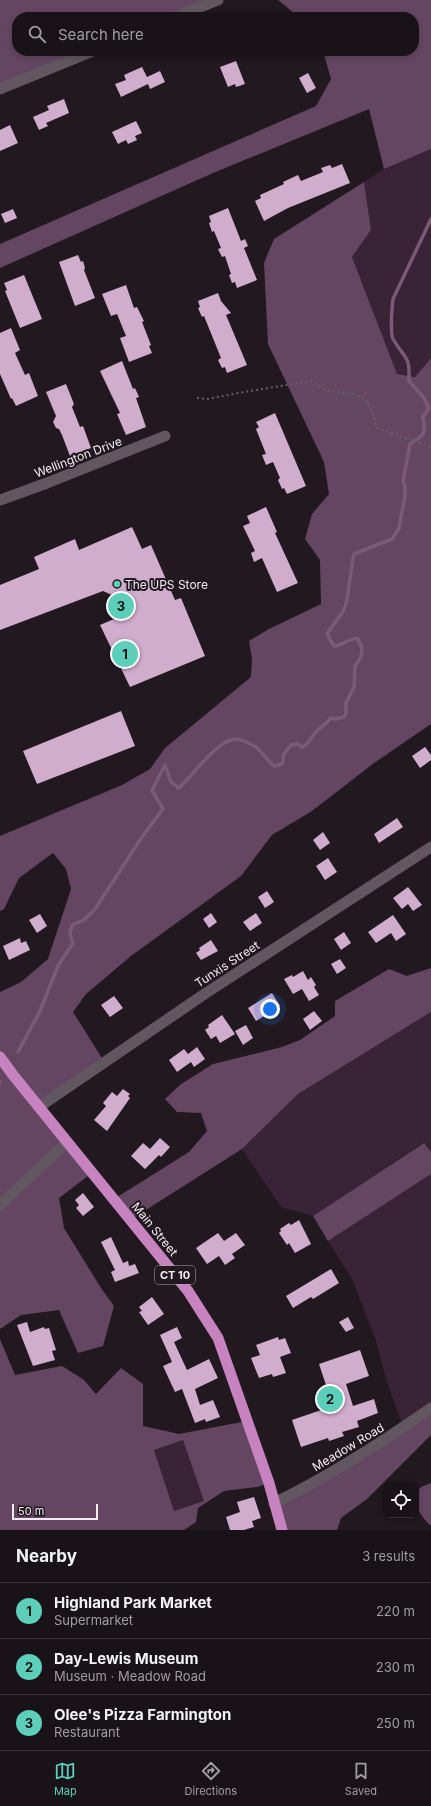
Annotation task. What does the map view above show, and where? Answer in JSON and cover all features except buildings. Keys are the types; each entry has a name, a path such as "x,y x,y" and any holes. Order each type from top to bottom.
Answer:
{"highway":[{"name":"Main Street","path":"0,1057 188,1291 218,1338 282,1530"}],"street":[{"path":"188,12 218,0"},
{"path":"0,89 81,56"},
{"name":"Wellington Drive","path":"0,500 47,484 165,436"},
{"name":"Tunxis Street","path":"39,1107 206,993 431,847"},
{"path":"0,1205 68,1142"},
{"name":"Meadow Road","path":"274,1503 338,1469 385,1440 431,1408"}],"path":[{"path":"197,398 208,400 238,393 311,381 327,391 350,393 363,398 368,402 377,428 431,447"}],"shaded area":[{"path":"0,0 218,0 188,12 12,12 12,56 81,56 0,89"},
{"path":"278,0 431,0 431,149 384,169 369,109 213,173 0,268 0,244 316,106 331,79 324,56 419,56 419,12 293,12"},
{"path":"431,149 431,358 415,377 397,374 352,257 371,230 364,182 384,169"},
{"path":"364,182 371,230 352,257 397,374 415,377 431,358 431,724 374,763 312,811 272,835 241,876 131,956 86,994 73,1012 105,1063 39,1107 92,1173 59,1198 64,1228 101,1288 114,1306 103,1346 78,1353 59,1310 21,1315 0,1329 0,992 21,982 48,959 71,889 66,869 53,853 19,878 4,909 0,911 0,836 122,785 150,769 165,748 251,677 252,659 249,641 269,629 321,604 320,560 305,539 312,514 329,494 324,462 268,344 264,263 274,239"},
{"path":"431,968 431,1012 298,1094 242,1149 130,1220 114,1199 189,1152 207,1131 201,1113 177,1112 165,1099 181,1084 213,1064 282,1047 300,1040 335,1016 335,1001 389,969 407,976"},
{"path":"431,1012 431,1152 423,1143 313,1216 281,1207 242,1149 298,1094"},
{"path":"424,1143 431,1152 431,1174 328,1241 313,1216"},
{"path":"431,1174 431,1408 403,1427 387,1382 375,1338 352,1279 328,1241"},
{"path":"0,1339 15,1375 62,1366 84,1380 96,1394 121,1368 143,1384 143,1426 179,1434 247,1421 269,1483 257,1487 224,1491 198,1508 196,1522 184,1530 0,1530","holes":["183,1440 204,1501 174,1511 154,1450"]},
{"path":"431,1408 431,1435 367,1499 341,1518 337,1530 282,1530 274,1503"},
{"path":"183,1440 204,1501 174,1511 154,1450"},
{"path":"431,1483 431,1526 419,1511 419,1489"}],"waterway":[{"path":"18,1052 40,1011 58,966 73,943 70,934 72,925 84,920 95,909 142,837 163,809 152,790 165,765 171,782 179,788 211,754 225,743 234,739 244,741 254,746 274,766 282,764 284,754 291,745 297,744 303,747 305,746 312,736 331,718 335,719 344,717 346,713 346,703 354,687 355,666 361,657 362,648 358,639 349,640 340,645 334,646 327,634 346,605 354,554 392,539 399,528 405,496 405,485 403,481 410,444 419,438 424,431 423,417 429,408 424,398 409,381 408,361 392,336 392,319 393,299 431,219"}],"place":[{"name":"The UPS Store","path":"117,584"},
{"name":"Olee's Pizza Farmington","path":"121,606"},
{"name":"Highland Park Market","path":"125,654"},
{"name":"Day-Lewis Museum","path":"330,1399"}]}
